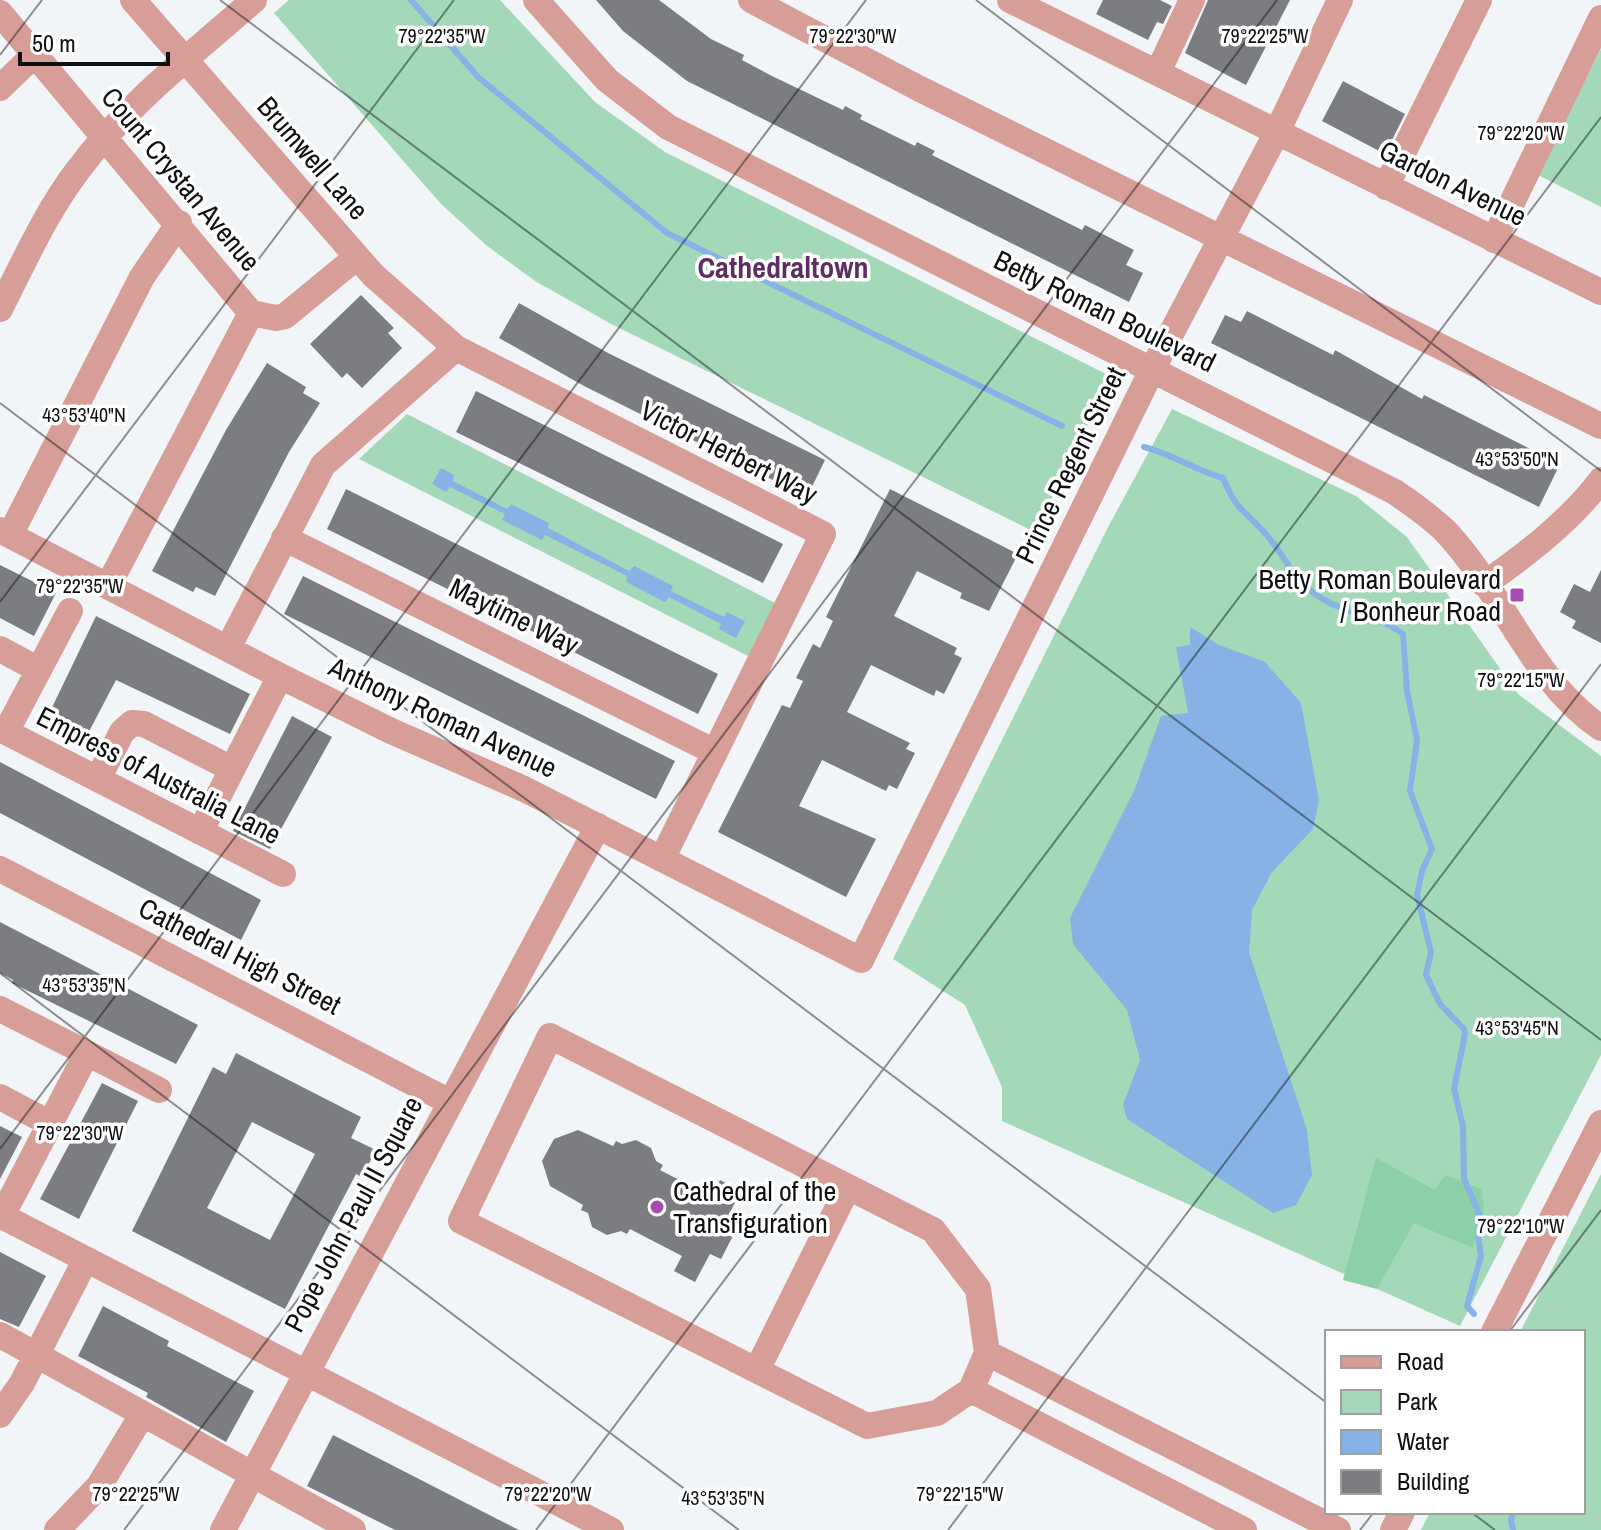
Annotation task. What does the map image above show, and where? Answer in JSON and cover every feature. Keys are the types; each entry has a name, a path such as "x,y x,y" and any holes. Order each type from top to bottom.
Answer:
{"street":[{"name":"Brumwell Lane","path":"133,0 357,257 456,348"},
{"path":"0,309 58,200 105,138 139,100 254,0"},
{"name":"Betty Roman Boulevard","path":"536,0 607,80 668,127 1395,492 1448,534 1552,681 1571,704 1601,728"},
{"path":"751,0 920,89 1601,426"},
{"name":"Gardon Avenue","path":"1010,0 1052,9 1158,72 1601,292"},
{"path":"1158,72 1192,0"},
{"name":"Prince Regent Street","path":"861,960 1152,370 1278,130 1340,0"},
{"path":"1386,187 1479,0"},
{"name":"Count Crystan Avenue","path":"0,13 179,223 251,313"},
{"path":"1494,240 1601,18"},
{"path":"0,88 34,55"},
{"path":"5,533 142,277 179,223"},
{"path":"108,586 251,313 276,318 285,316 357,257"},
{"path":"228,648 323,465 456,348"},
{"name":"Victor Herbert Way","path":"456,348 823,534 662,859"},
{"path":"1484,584 1596,499"},
{"name":"Anthony Roman Avenue","path":"5,533 280,676 598,826 861,960"},
{"name":"Maytime Way","path":"284,538 715,752"},
{"name":"Empress of Australia Lane","path":"70,611 3,731 283,874"},
{"path":"0,649 39,670"},
{"path":"200,832 280,676"},
{"path":"98,779 122,732 132,723 144,724 232,769"},
{"name":"Pope John Paul II Square","path":"598,826 305,1373 611,1530"},
{"name":"Cathedral High Street","path":"0,869 450,1102"},
{"path":"0,1009 159,1090"},
{"path":"550,1036 933,1230 978,1289 987,1353 971,1390 937,1413 867,1426 461,1221 550,1036"},
{"path":"87,1053 1,1216 305,1373 223,1530"},
{"path":"0,1097 49,1123"},
{"path":"1495,1330 1601,1123"},
{"path":"757,1370 848,1187"},
{"path":"0,1415 37,1354 86,1259"},
{"path":"0,1335 252,1477 353,1530"},
{"path":"987,1353 1338,1530"},
{"path":"971,1390 1244,1530"},
{"path":"57,1530 99,1486 142,1415"}],"green space":[{"path":"289,0 500,0 595,102 665,152 1112,377 1035,532 613,325 535,281 486,245 441,204 274,13"},
{"path":"1601,49 1601,207 1538,175"},
{"path":"1172,409 1356,496 1407,537 1518,694 1601,756 1601,1055 1460,1326 1002,1121 1002,1087 965,1005 893,959 1107,529"},
{"path":"407,414 777,604 752,658 359,459"},
{"path":"1376,1158 1435,1190 1445,1175 1481,1189 1484,1207 1473,1248 1414,1223 1377,1289 1343,1280"},
{"path":"1601,1174 1601,1530 1421,1530 1429,1514 1585,1514 1585,1330 1521,1330"}],"water":[{"path":"441,468 454,475 453,481 507,509 511,504 549,523 548,528 629,571 634,566 673,586 671,591 724,617 727,612 745,621 736,638 719,629 721,624 669,597 665,602 626,582 627,576 545,535 542,540 502,520 505,514 450,487 446,492 432,484"},
{"path":"1190,627 1219,645 1265,662 1301,703 1319,800 1313,829 1272,872 1252,910 1249,952 1307,1130 1312,1175 1296,1205 1273,1213 1127,1119 1123,1105 1140,1060 1127,1010 1073,944 1070,918 1134,791 1161,716 1188,713 1176,647 1190,645"}],"building":[{"path":"596,0 659,0 711,39 744,55 742,60 774,77 843,110 845,106 862,115 860,119 915,146 917,142 935,151 932,155 1082,230 1085,225 1134,250 1126,265 1143,273 1129,302 687,81 623,31"},
{"path":"1103,0 1160,0 1172,6 1163,24 1157,22 1148,40 1096,14"},
{"path":"1208,0 1290,0 1246,85 1185,53"},
{"path":"1343,81 1405,114 1385,154 1322,121"},
{"path":"361,295 394,328 388,333 402,348 362,388 347,373 342,378 310,344"},
{"path":"519,303 608,353 825,460 807,497 584,386 499,338"},
{"path":"1247,311 1333,355 1335,350 1422,399 1424,395 1560,464 1539,507 1211,343 1225,315 1241,322"},
{"path":"267,363 306,387 303,393 320,403 289,452 215,596 196,587 193,592 152,571 226,430"},
{"path":"476,391 783,544 763,583 456,432"},
{"path":"346,489 718,674 698,714 327,529"},
{"path":"890,489 1018,554 989,611 960,598 962,593 917,571 894,616 957,648 954,654 962,658 944,694 936,690 934,696 871,665 847,712 910,743 906,749 915,753 897,789 889,785 886,791 822,760 799,806 876,839 846,897 718,832 782,705 790,708 803,681 796,678 813,644 820,648 833,621 826,617"},
{"path":"0,565 56,593 34,636 0,618"},
{"path":"1601,570 1601,643 1572,628 1576,621 1560,612 1574,584 1590,592"},
{"path":"303,576 675,761 656,799 284,614"},
{"path":"96,616 250,694 230,734 116,680 84,741 46,720"},
{"path":"292,716 332,737 270,849 233,831"},
{"path":"0,762 261,900 241,940 0,813"},
{"path":"0,922 198,1025 176,1064 12,983 13,980 0,973"},
{"path":"236,1053 361,1117 351,1138 376,1150 362,1177 356,1174 285,1309 132,1231 213,1067 226,1074","holes":["252,1122 315,1154 270,1240 207,1208"]},
{"path":"102,1083 138,1101 79,1219 40,1199"},
{"path":"0,1126 22,1137 0,1179"},
{"name":"Cathedral of the Transfiguration","path":"578,1130 613,1146 616,1141 622,1144 636,1140 651,1148 656,1161 663,1165 660,1170 712,1197 720,1180 741,1191 726,1220 738,1226 721,1259 710,1254 695,1282 674,1271 682,1256 630,1229 627,1234 621,1231 607,1235 592,1227 588,1213 581,1210 583,1205 550,1186 542,1161 554,1139"},
{"path":"0,1252 46,1276 19,1327 0,1319"},
{"path":"103,1306 169,1341 167,1346 254,1391 226,1442 146,1397 148,1393 78,1356"},
{"path":"333,1435 519,1530 395,1530 307,1486"}],"waterway":[{"path":"411,0 478,77 667,233 1062,426"},
{"path":"1144,447 1223,478 1236,503 1272,541 1306,587 1330,603 1386,624 1403,634 1407,691 1417,740 1410,791 1432,849 1422,871 1417,895 1431,952 1426,975 1440,1004 1464,1029 1465,1034 1454,1089 1463,1126 1464,1179 1481,1218 1478,1234 1481,1256 1467,1306 1474,1314"},
{"path":"1513,1514 1513,1530"}],"place":[{"name":"Betty Roman Boulevard / Bonheur Road","path":"1517,595"},
{"name":"Cathedral of the Transfiguration","path":"657,1207"}],"district":[{"name":"Cathedraltown","path":"783,268"}]}
